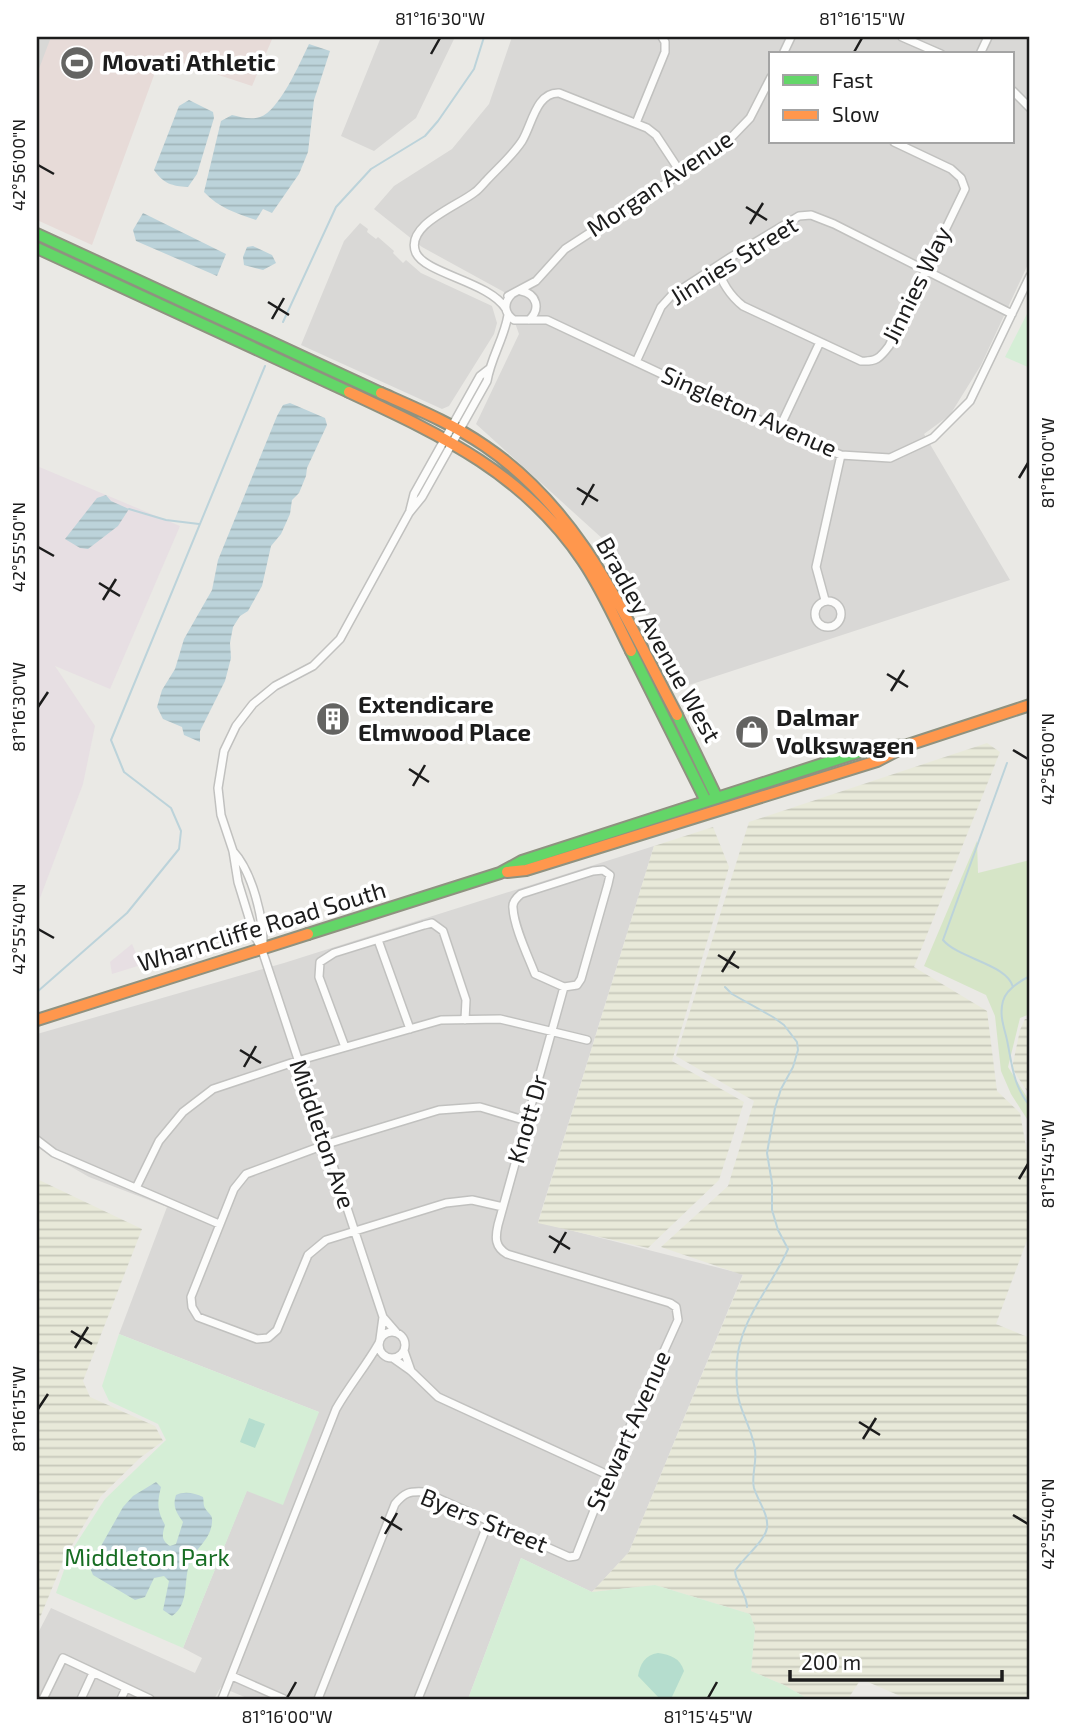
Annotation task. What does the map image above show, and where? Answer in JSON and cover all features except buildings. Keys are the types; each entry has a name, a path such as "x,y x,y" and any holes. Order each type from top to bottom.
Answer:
{"main road":[{"name":"Bradley Avenue West","path":"37,234 456,428 513,468 540,492 569,524 604,576 688,737 711,799"},
{"name":"Bradley Avenue West","path":"37,247 450,440 505,477 536,504 568,540 597,584 711,799"},
{"name":"Wharncliffe Road South","path":"500,873 526,870 729,808 877,761 908,745 1030,705"},
{"name":"Wharncliffe Road South","path":"37,1020 500,873 522,861 872,748 908,745"}],"street":[{"path":"636,123 665,52 665,41 662,37"},
{"path":"902,37 937,52"},
{"name":"Morgan Avenue","path":"497,297 516,293 537,281 565,249 722,147 750,118 769,83"},
{"path":"525,321 514,320 497,297 420,259 415,252 415,244 420,229 475,192 522,142 537,109 553,92 636,123 656,135 681,173"},
{"path":"1014,92 1030,108"},
{"name":"Jinnies Way","path":"716,267 732,298 743,306 861,361 879,359 889,346 965,189 961,178 951,169 898,144"},
{"name":"Jinnies Street","path":"636,362 661,307 671,296 789,220 811,215 1012,314"},
{"name":"Singleton Avenue","path":"525,321 547,320 779,429 841,455 890,458 933,438 970,401 1030,276"},
{"path":"505,335 534,315 537,281"},
{"path":"262,950 237,882 233,851 221,815 218,788 222,760 232,734 241,718 260,697 313,666 335,645 348,626 409,513 414,495 487,381 489,369 505,335 506,303 516,293 529,293 547,320"},
{"path":"779,429 820,342"},
{"path":"825,600 816,567 841,455"},
{"path":"603,870 610,875 581,979 577,985 564,987 535,974 515,920 512,907 514,900 521,894 603,870"},
{"path":"345,1047 319,977 318,967 326,957 432,923 443,931 466,1000 465,1020"},
{"path":"378,940 410,1029"},
{"name":"Middleton Ave","path":"262,950 383,1317"},
{"name":"Knott Dr","path":"564,987 495,1238 501,1251 632,1290 676,1307"},
{"path":"136,1188 159,1141 183,1112 213,1089 297,1060 441,1020 500,1020 587,1040"},
{"path":"503,1207 472,1200 446,1203 356,1233 326,1240 308,1255 276,1330 268,1338 257,1339 198,1317 192,1307 191,1297 219,1224 234,1189 246,1174 327,1144 439,1110 480,1107 527,1121"},
{"path":"37,1140 54,1153 219,1224"},
{"name":"Stewart Avenue","path":"576,1556 608,1475 678,1320 676,1307"},
{"path":"383,1317 403,1338 411,1371"},
{"path":"383,1317 380,1351 411,1371 438,1397 608,1475"},
{"path":"222,1699 336,1409 379,1341 390,1332 396,1332"},
{"path":"370,1359 390,1358 404,1351"},
{"name":"Byers Street","path":"318,1699 395,1504 403,1494 411,1491 424,1492 569,1557 576,1556"},
{"path":"418,1699 489,1521"},
{"path":"43,1699 63,1658 149,1699"},
{"path":"81,1699 93,1673"},
{"path":"232,1676 284,1699"},
{"path":"121,1699 126,1688"}],"shaded area":[{"path":"37,37 273,37 252,86 161,56 92,245 37,220"},
{"path":"37,37 51,37 37,74"},
{"path":"381,37 455,37 416,118 374,151 341,136"},
{"path":"512,37 1030,37 1030,260 981,365 950,415 924,434 1010,580 686,686 604,540 476,424 519,334 504,292 422,247 374,209 394,186 452,149 489,104"},
{"path":"360,223 368,229 367,232 376,239 378,237 394,251 403,263 406,260 421,273 492,306 497,323 494,334 449,406 442,409 301,345 344,241"},
{"path":"37,466 180,526 110,689 55,666 95,726 83,784 37,906"},
{"path":"654,846 538,1222 743,1274 629,1552 592,1592 521,1558 468,1699 249,1699 221,1687 214,1699 37,1699 37,1635 51,1608 195,1673 202,1658 183,1648 247,1490 319,1412 119,1334 167,1207 89,1177 40,1149 37,1142 37,1034 284,963"},
{"path":"132,944 141,965 112,974 110,962"}],"green space":[{"path":"1030,308 1030,368 1005,357"},
{"path":"987,743 1000,752 914,967 987,1011 997,1091 1020,1113 1030,1169 1030,1232 996,1324 1030,1338 1030,1699 907,1699 861,1679 848,1699 808,1699 751,1671 755,1628 750,1614 655,1585 592,1592 629,1552 743,1275 661,1247 728,1186 754,1101 676,1056 749,822"},
{"path":"713,827 729,867 672,1061 744,1102 719,1180 648,1248 538,1223 654,846"},
{"path":"977,841 978,873 1030,860 1030,1014 1020,1018 1008,1067 1030,1102 1030,1119 1027,1119 1011,1094 1001,1071 995,1016 986,995 924,966"},
{"path":"1025,1019 1030,1019 1030,1096 1012,1068"},
{"path":"37,1179 142,1229 83,1381 90,1397 155,1426 163,1441 140,1458 101,1496 64,1559 37,1625"},
{"name":"Middleton Park","path":"119,1334 319,1412 283,1505 247,1491 183,1648 56,1593 70,1553 105,1499 166,1440 158,1424 109,1401 102,1386"},
{"path":"249,1418 265,1424 255,1448 240,1442"},
{"path":"521,1558 592,1592 655,1585 750,1614 755,1628 751,1671 808,1699 468,1699"},
{"path":"658,1653 674,1658 684,1671 671,1699 660,1699 638,1676 644,1661"}],"water":[{"path":"309,44 330,51 314,100 308,152 299,174 272,213 263,209 256,220 228,209 204,192 221,121 232,115 253,118 267,113 288,85"},
{"path":"189,100 213,112 214,118 197,174 188,187 169,183 154,170 179,106"},
{"path":"143,213 226,254 217,276 136,241 133,230"},
{"path":"253,246 272,255 276,263 263,270 244,265 243,257 247,247"},
{"path":"290,403 325,418 327,425 307,468 299,493 292,500 290,514 281,534 271,546 262,586 248,611 240,616 233,627 231,658 225,681 200,731 200,742 184,735 182,727 163,719 157,707 162,690 175,669 184,639 212,590 218,560 277,416 283,405"},
{"path":"106,495 111,501 129,509 118,526 88,549 80,548 65,539 97,498"},
{"path":"156,1482 161,1487 158,1506 165,1525 163,1537 170,1546 176,1544 183,1522 175,1506 176,1495 190,1493 203,1497 204,1507 212,1519 209,1533 188,1567 182,1604 172,1616 163,1610 169,1581 164,1576 154,1578 145,1597 135,1600 93,1575 88,1563 89,1557 101,1546 123,1507 133,1496"}],"waterway":[{"path":"283,322 336,207 371,169 425,136 474,69 484,37"},
{"path":"37,992 127,913 179,849 181,831 171,808 124,772 111,740 265,366"},
{"path":"129,509 166,520 199,524"},
{"path":"1007,763 943,940 950,947 1002,973 1013,987"},
{"path":"1030,976 1007,993 1002,1011 1014,1074 1020,1091 1030,1106"},
{"path":"725,987 784,1025 797,1042 798,1050 775,1108 767,1153 772,1183 772,1210 788,1249 750,1317 739,1346 737,1361 739,1399 755,1450 754,1488 767,1523 762,1538 735,1571 747,1607"}],"traffic: fast":[{"path":"37,234 381,393"},
{"path":"37,248 349,392"},
{"path":"631,651 706,801"},
{"path":"677,715 717,798"},
{"path":"308,934 500,873 522,861 872,748 908,745"}],"traffic: slow":[{"path":"349,392 448,441 507,480 534,504 560,530 583,561 603,594 631,651"},
{"path":"381,393 473,438 519,472 548,502 574,534 619,603 677,715"},
{"path":"507,872 526,870 877,761 908,745 1030,705"},
{"path":"37,1020 308,934"}],"place":[{"name":"Movati Athletic","path":"77,63"},
{"name":"Extendicare Elmwood Place","path":"333,719"},
{"name":"Dalmar Volkswagen","path":"752,732"}]}
